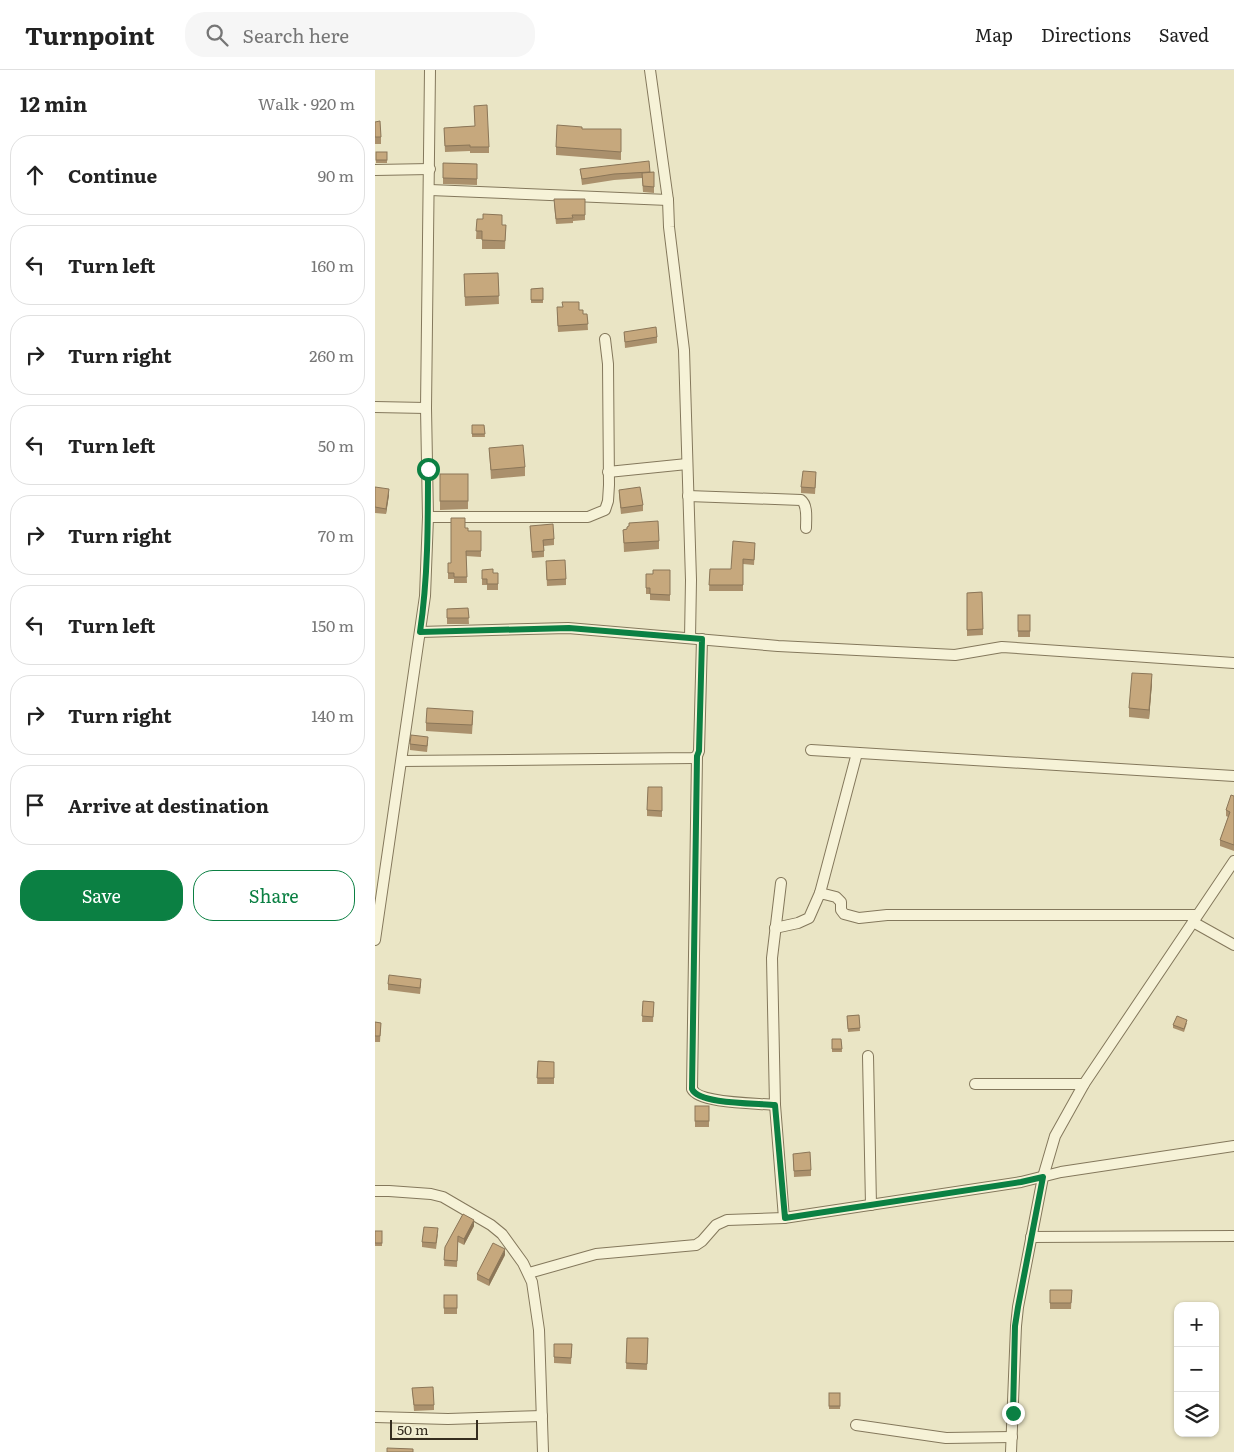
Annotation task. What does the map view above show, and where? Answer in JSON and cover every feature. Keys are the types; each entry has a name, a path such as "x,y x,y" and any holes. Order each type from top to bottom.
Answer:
{"street":[{"path":"375,940 425,596 428,517 426,408 430,70"},
{"path":"650,70 668,200 669,227 684,350 691,580 690,638"},
{"path":"375,170 430,169"},
{"path":"430,190 668,200"},
{"path":"428,517 588,517 605,510 608,501 608,364 605,339"},
{"path":"375,407 426,408"},
{"path":"608,472 687,464"},
{"path":"688,496 801,500 805,506 806,528"},
{"path":"420,632 569,628 779,646 955,655 1002,647 1234,663"},
{"path":"702,639 699,751 697,756 692,1089 699,1097 712,1100 775,1105"},
{"path":"811,750 1234,776"},
{"path":"775,928 798,923 809,918 820,893 857,753"},
{"path":"402,761 693,758 697,756"},
{"path":"1011,1452 1015,1326 1043,1177 1055,1136 1084,1084 1234,862"},
{"path":"781,884 772,958 775,1105 785,1218"},
{"path":"820,893 836,897 841,902 841,910 844,914 859,918 887,915 1195,919 1234,945"},
{"path":"868,1056 871,1205"},
{"path":"975,1084 1084,1084"},
{"path":"529,1273 596,1254 696,1245 716,1225 727,1220 785,1218 1021,1182 1061,1172 1234,1146"},
{"path":"375,1191 389,1190 443,1197 491,1225 502,1234 529,1273 539,1330 543,1452"},
{"path":"1031,1237 1234,1236"},
{"path":"375,1417 448,1419 542,1416"},
{"path":"856,1425 946,1438 1011,1437"}],"building":[{"path":"487,105 489,147 470,147 470,145 445,146 444,128 475,126 474,106"},
{"path":"380,121 381,137 375,137 375,122"},
{"path":"557,125 582,127 582,129 621,129 621,152 556,147"},
{"path":"376,152 387,152 387,160 376,160"},
{"path":"649,161 650,172 614,174 582,179 580,169"},
{"path":"443,163 477,164 477,179 443,178"},
{"path":"654,172 654,187 643,186 642,173"},
{"path":"554,199 585,199 585,215 572,215 573,218 556,219"},
{"path":"483,214 502,215 502,225 506,225 505,241 482,240 482,231 476,231 477,219 483,219"},
{"path":"498,273 499,296 465,297 464,274"},
{"path":"543,288 543,300 531,300 531,289"},
{"path":"562,302 579,302 579,310 583,310 583,314 587,314 588,324 558,326 557,307 563,307"},
{"path":"656,327 657,337 625,342 624,332"},
{"path":"472,425 484,425 485,434 472,434"},
{"path":"523,445 525,467 491,470 489,448"},
{"path":"803,471 816,472 815,488 801,487"},
{"path":"440,474 468,474 468,501 440,501"},
{"path":"375,487 389,489 386,509 375,507"},
{"path":"640,487 643,505 621,508 619,490"},
{"path":"451,518 465,518 465,528 468,528 468,531 481,531 481,551 466,551 467,577 454,577 454,573 448,573 448,563 451,563"},
{"path":"658,521 659,541 624,543 623,530 627,529 629,523"},
{"path":"553,524 554,539 543,540 544,551 532,552 530,526"},
{"path":"733,541 755,543 754,560 743,559 743,585 709,585 710,569 731,569"},
{"path":"565,560 566,579 547,580 546,561"},
{"path":"493,569 493,573 498,573 498,584 487,584 487,579 482,579 482,570"},
{"path":"653,570 670,570 670,595 650,594 650,588 646,588 646,574 653,574"},
{"path":"982,592 983,629 967,630 967,593"},
{"path":"468,608 469,618 447,618 447,609"},
{"path":"1018,615 1030,615 1030,631 1018,631"},
{"path":"1132,673 1152,674 1149,710 1129,708"},
{"path":"427,708 473,711 472,725 426,723"},
{"path":"411,735 428,737 427,746 410,744"},
{"path":"648,787 662,787 662,811 647,810"},
{"path":"1231,795 1234,796 1234,845 1220,840 1230,812 1226,810"},
{"path":"389,975 421,979 420,988 388,984"},
{"path":"643,1001 654,1002 653,1017 642,1016"},
{"path":"859,1015 860,1028 848,1029 847,1016"},
{"path":"1177,1016 1187,1020 1184,1029 1173,1025"},
{"path":"375,1022 381,1023 380,1036 375,1036"},
{"path":"832,1039 841,1039 842,1049 832,1049"},
{"path":"538,1061 554,1062 554,1078 537,1078"},
{"path":"695,1106 709,1106 709,1121 695,1121"},
{"path":"810,1152 811,1170 794,1171 793,1154"},
{"path":"463,1214 474,1220 464,1239 458,1236 457,1261 444,1260 445,1247"},
{"path":"424,1227 438,1228 436,1243 422,1242"},
{"path":"375,1231 382,1231 382,1243 375,1243"},
{"path":"493,1243 505,1249 489,1280 477,1274"},
{"path":"1050,1290 1072,1290 1071,1303 1050,1303"},
{"path":"444,1295 457,1295 457,1308 444,1308"},
{"path":"627,1338 648,1338 647,1364 626,1363"},
{"path":"554,1344 572,1344 571,1358 554,1357"},
{"path":"433,1387 434,1405 414,1405 412,1388"},
{"path":"829,1393 840,1393 840,1406 829,1406"},
{"path":"387,1448 413,1449 413,1452 387,1452"}],"route":[{"path":"428,469 425,596 420,632 569,628 702,639 699,751 697,756 692,1089 699,1097 712,1100 775,1105 785,1218 1043,1177 1015,1326 1013,1413"}]}
